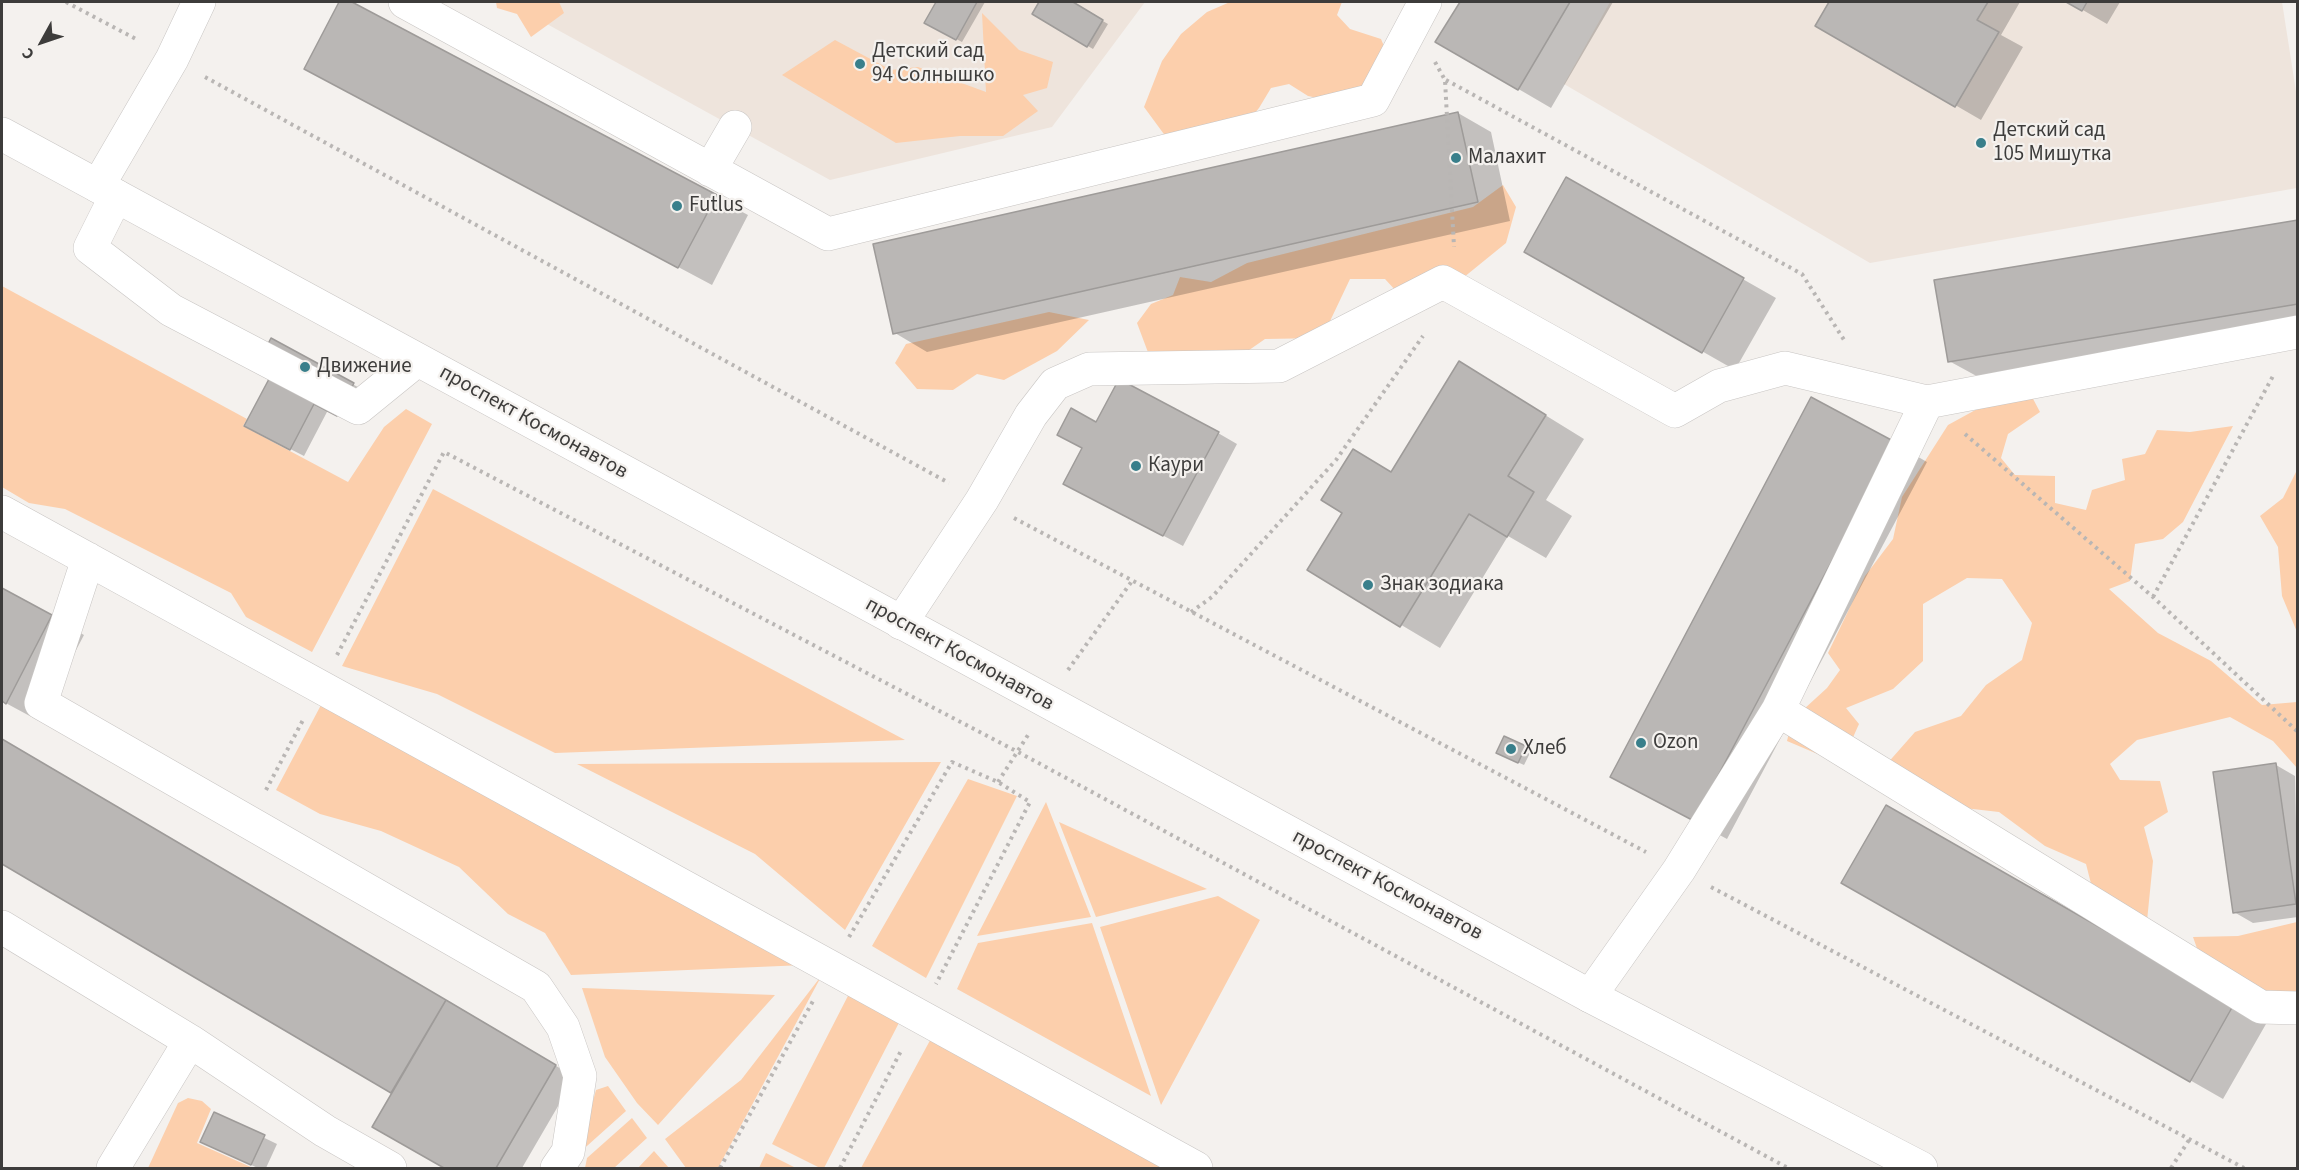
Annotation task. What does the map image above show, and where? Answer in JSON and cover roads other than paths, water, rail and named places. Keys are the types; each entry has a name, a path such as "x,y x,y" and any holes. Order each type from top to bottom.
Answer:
{"main road":[{"path":"199,2 107,191 90,248 171,310 357,408 417,360"},
{"path":"405,2 828,234 1373,100 1425,2"},
{"path":"710,170 735,127"},
{"name":"проспект Космонавтов","path":"2,134 1590,996 1921,1168"},
{"path":"900,623 982,500 1031,415 1055,384 1089,369 1279,366 1443,282 1675,411 1719,386 1785,368 1927,402 2298,332"},
{"path":"1590,996 1679,870 1778,710 1927,402"},
{"path":"2,512 1196,1168"},
{"path":"88,559 41,704 536,987 563,1027 580,1076 568,1152 557,1168"},
{"path":"1778,710 2260,1006 2298,1008"},
{"path":"2,927 190,1041 325,1131 390,1168"},
{"path":"113,1168 190,1041"}],"place":[{"name":"Детский сад 94 Солнышко","path":"860,64"},
{"name":"Детский сад 105 Мишутка","path":"1981,143"},
{"name":"Малахит","path":"1456,158"},
{"name":"Futlus","path":"677,206"},
{"name":"Движение","path":"305,367"},
{"name":"Каури","path":"1136,466"},
{"name":"Знак зодиака","path":"1368,585"},
{"name":"Ozon","path":"1641,743"},
{"name":"Хлеб","path":"1511,749"}]}
